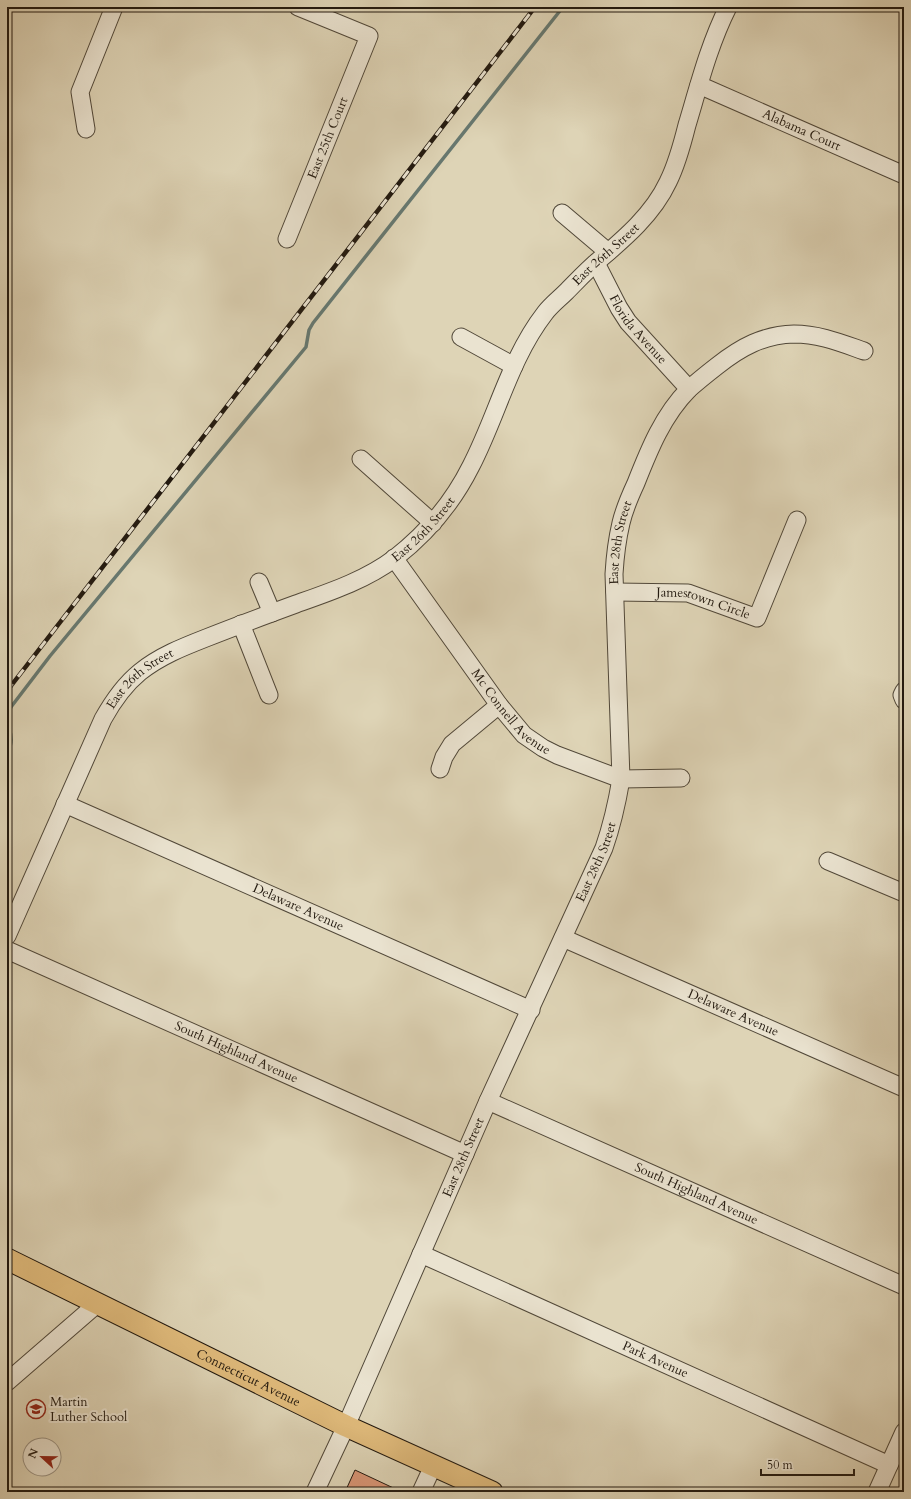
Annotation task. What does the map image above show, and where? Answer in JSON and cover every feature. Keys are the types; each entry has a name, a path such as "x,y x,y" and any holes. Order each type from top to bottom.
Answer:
{"main road":[{"name":"Connecticut Avenue","path":"7,1259 346,1426 492,1492"}],"street":[{"path":"86,129 80,92 114,7"},
{"name":"East 25th Court","path":"287,239 369,36 298,7"},
{"name":"East 26th Street","path":"7,936 103,719 123,688 140,672 160,658 241,624 339,589 361,578 394,558 434,523 454,496 472,465 514,366 528,338 546,312 602,257 641,222 656,204 668,184 678,156 708,54 728,7"},
{"name":"Alabama Court","path":"699,85 904,175"},
{"path":"562,213 602,257"},
{"name":"Florida Avenue","path":"602,257 619,308 628,322 689,389"},
{"name":"East 28th Street","path":"315,1492 346,1426 488,1101 604,848 612,826 618,803 621,779 614,574 616,550 621,522 650,450 665,420 689,389 734,353 748,345 770,338 794,334 814,335 864,351"},
{"path":"461,337 514,366"},
{"path":"361,459 434,523"},
{"name":"Jamestown Circle","path":"615,592 688,593 758,618 797,520"},
{"name":"Mc Connell Avenue","path":"394,558 499,705 524,735 543,748 557,755 621,779 681,778"},
{"path":"259,582 272,613"},
{"path":"241,624 269,695"},
{"path":"904,691 902,695 904,700"},
{"path":"440,769 444,757 452,744 499,705"},
{"name":"Delaware Avenue","path":"65,804 531,1010"},
{"path":"828,861 904,893"},
{"name":"Delaware Avenue","path":"563,938 904,1088"},
{"name":"South Highland Avenue","path":"7,950 465,1154"},
{"name":"South Highland Avenue","path":"488,1101 904,1286"},
{"name":"Park Avenue","path":"421,1254 889,1465"},
{"path":"7,1382 97,1304"},
{"path":"878,1492 904,1432"},
{"path":"421,1492 433,1466"}],"building":[{"path":"355,1470 402,1492 345,1492"}],"waterway":[{"path":"7,756 11,742 8,719 11,707 50,656 306,347 309,330 313,323 563,7"}],"railway":[{"path":"7,691 535,7"}],"place":[{"name":"Martin Luther School","path":"36,1409"}]}
